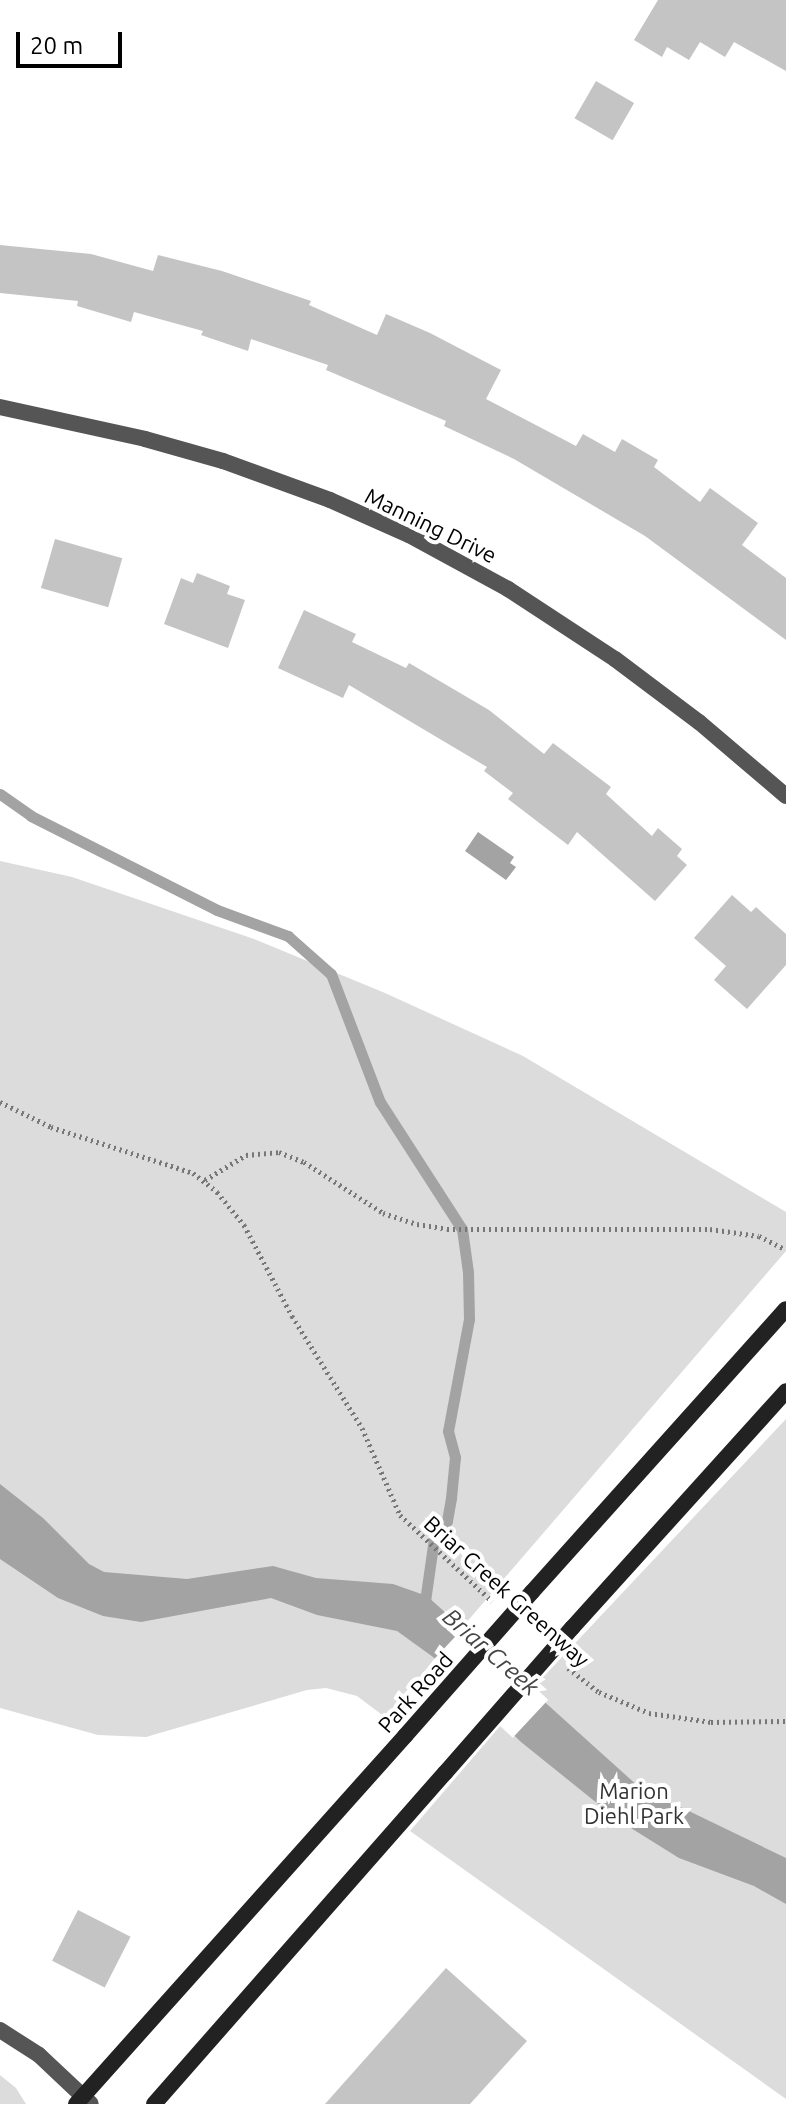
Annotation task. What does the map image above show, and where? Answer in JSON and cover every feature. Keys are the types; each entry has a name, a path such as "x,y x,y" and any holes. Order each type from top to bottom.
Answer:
{"main road":[{"name":"Park Road","path":"84,2101 786,1309"},
{"path":"154,2104 572,1628 786,1391"}],"street":[{"name":"Manning Drive","path":"0,407 145,439 223,461 330,500 409,535 508,589 602,650 699,722 786,796"},
{"path":"0,2030 39,2055 84,2101"}],"path":[{"name":"Briar Creek Greenway","path":"0,1102 51,1127 178,1168 205,1180 244,1225 292,1316 362,1428 391,1501 410,1528 500,1608"},
{"path":"205,1180 246,1155 279,1152 304,1162 383,1213 401,1221 447,1229 710,1229 759,1236 786,1250"},
{"name":"Briar Creek Greenway","path":"566,1667 599,1692 649,1713 711,1722 786,1721"}],"green space":[{"path":"0,861 72,877 254,939 385,993 523,1056 786,1212 786,1251 385,1717 357,1696 326,1688 307,1690 146,1737 98,1735 0,1708"},
{"name":"Marion Diehl Park","path":"786,1419 786,2099 410,1831 531,1690"},
{"path":"0,2075 16,2088 26,2104 0,2104"}],"shaded area":[{"path":"478,832 514,857 510,863 516,867 506,880 465,851"},
{"path":"0,1484 43,1518 89,1564 104,1572 187,1579 273,1566 316,1578 393,1584 427,1596 639,1787 786,1858 786,1904 754,1886 679,1858 618,1820 521,1742 433,1657 397,1631 317,1615 271,1598 141,1622 103,1616 58,1598 0,1559"}],"pier":[{"path":"467,1624 548,1700 513,1738 432,1662"}],"building":[{"path":"658,0 786,0 786,71 734,42 725,57 700,42 689,60 667,47 662,57 634,40"},
{"path":"596,81 634,103 613,140 574,118"},
{"path":"0,245 91,254 153,271 158,255 222,271 311,301 309,305 377,335 386,314 430,333 501,370 486,399 576,446 583,434 615,452 622,439 658,460 654,467 700,502 710,488 758,523 742,545 786,578 786,640 645,536 514,459 444,426 446,421 326,370 328,365 251,339 248,351 201,335 203,331 134,312 131,322 77,306 78,301 0,293"},
{"path":"55,539 122,558 108,607 41,588"},
{"path":"197,573 230,586 227,594 245,600 228,648 164,624 181,578 193,583"},
{"path":"304,610 356,634 352,642 406,668 409,663 489,710 544,754 553,743 611,787 606,794 652,836 658,828 682,849 677,856 687,865 655,901 577,832 568,845 508,799 513,793 484,771 487,767 349,685 343,698 278,668"},
{"path":"732,895 751,912 756,907 786,934 786,965 747,1009 714,980 726,966 694,938"},
{"path":"78,1910 131,1937 105,1988 52,1961"},
{"path":"446,1968 527,2041 470,2104 325,2104"}],"waterway":[{"path":"0,794 31,816 217,910 288,936 331,974 380,1102 462,1229 468,1272 469,1319 448,1431 455,1457 451,1498 447,1521 434,1538 424,1608"}],"water label":[{"name":"Briar Creek","path":"491,1652"}]}
